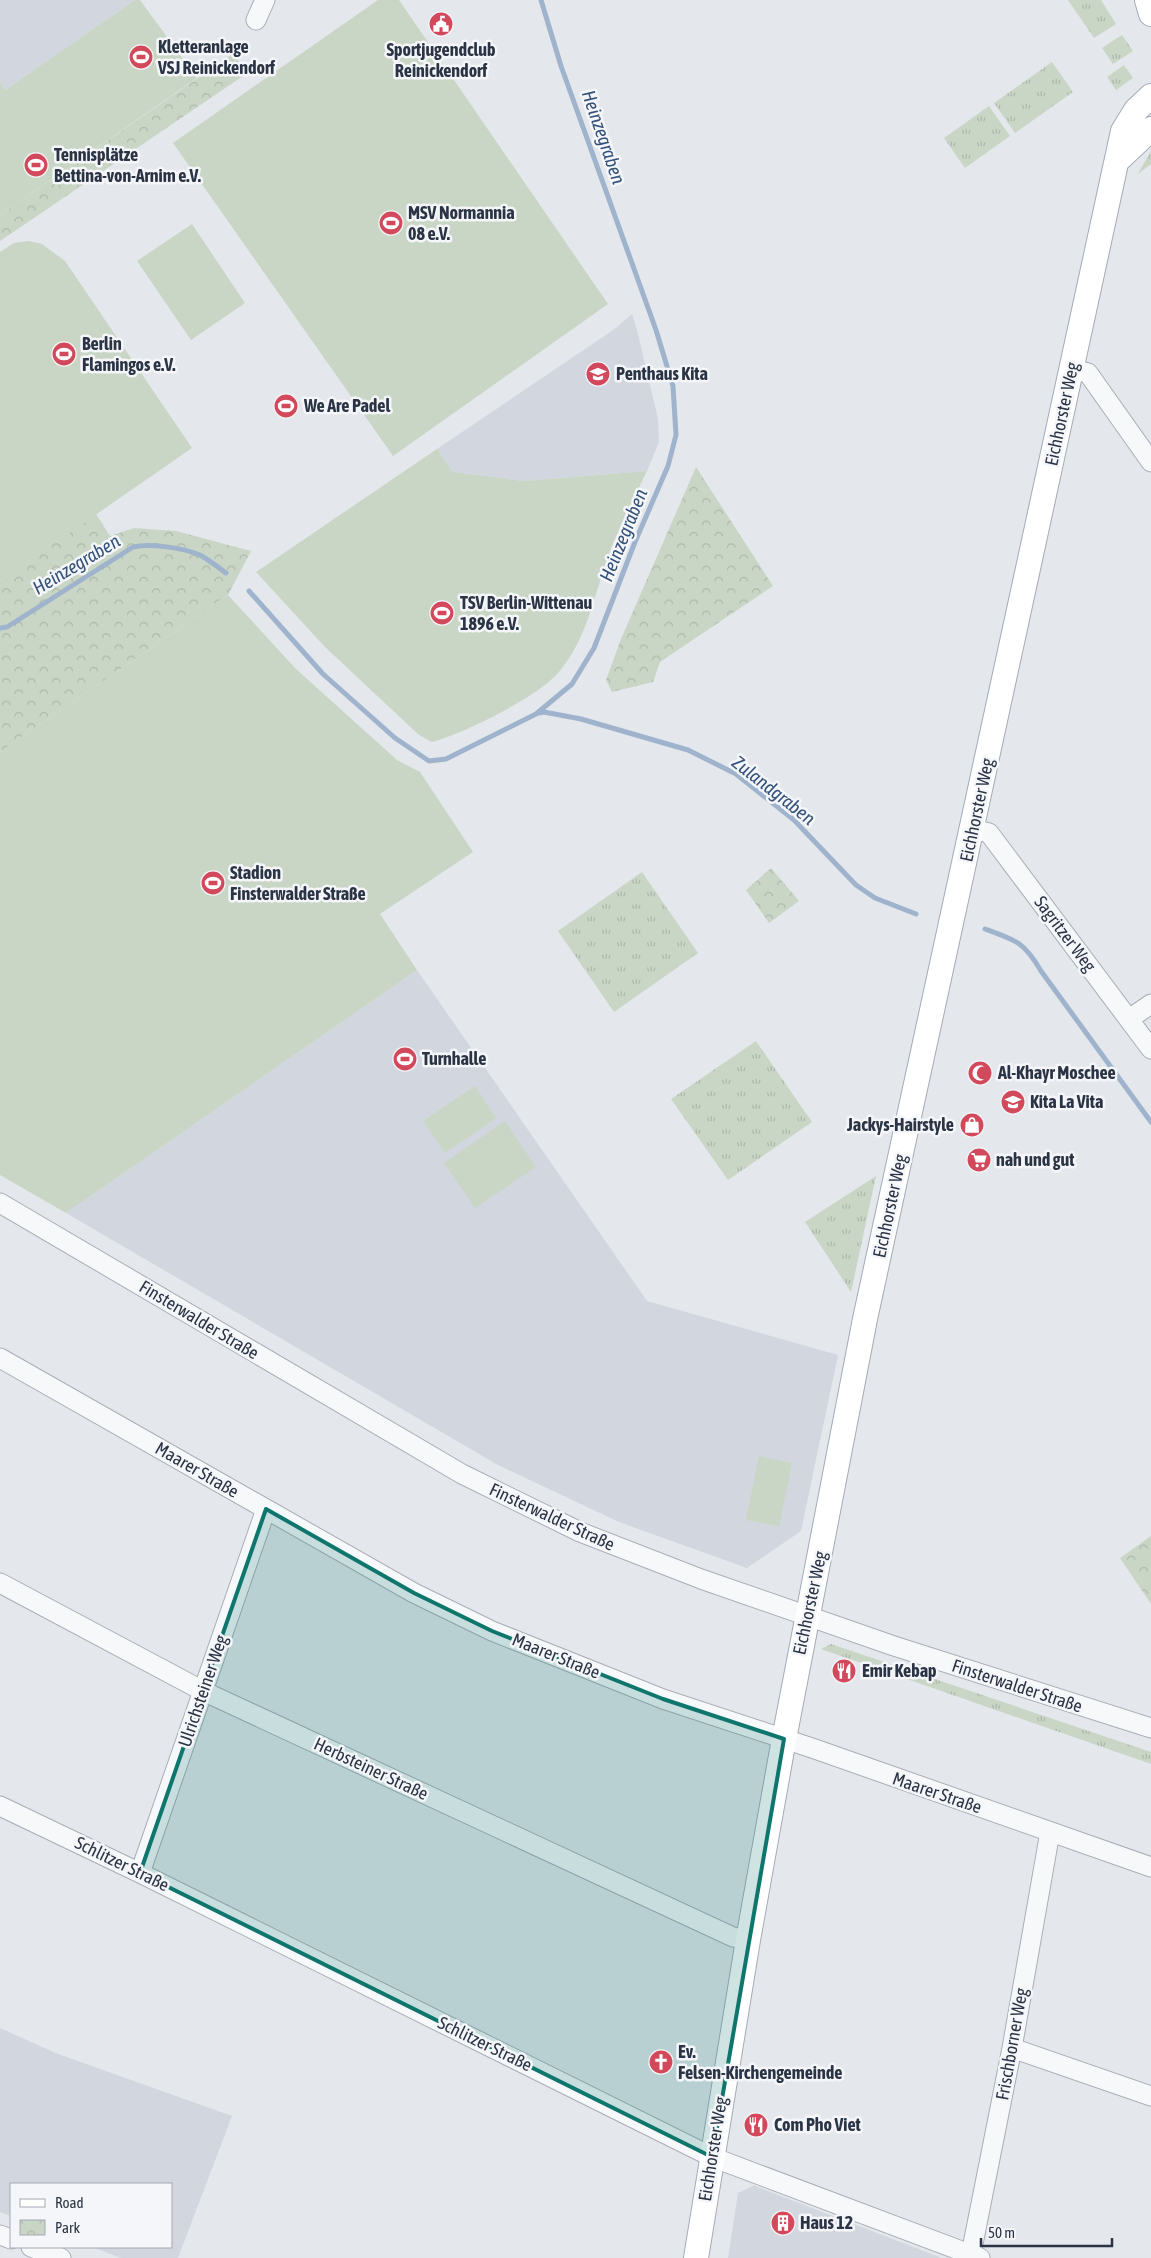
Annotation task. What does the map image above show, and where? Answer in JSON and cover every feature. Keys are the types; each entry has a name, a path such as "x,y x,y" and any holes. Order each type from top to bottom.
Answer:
{"main road":[{"path":"1147,0 1151,14"},
{"name":"Eichhorster Weg","path":"696,2258 748,1940 784,1739 865,1319 973,829 1123,131 1136,110 1151,96"},
{"path":"1118,160 1151,129"}],"street":[{"path":"256,20 265,0"},
{"path":"1072,369 1088,373 1151,462"},
{"name":"Sagritzer Weg","path":"973,829 989,833 1151,1049"},
{"path":"1129,1019 1151,1004"},
{"name":"Finsterwalder Straße","path":"0,1203 462,1474 573,1528 619,1548 902,1649 1151,1728"},
{"name":"Maarer Straße","path":"0,1358 414,1592 492,1630 663,1699 784,1739 1151,1868"},
{"name":"Ulrichsteiner Weg","path":"140,1873 266,1508"},
{"name":"Herbsteiner Straße","path":"0,1583 203,1691 733,1937 748,1940"},
{"name":"Schlitzer Straße","path":"0,1806 140,1873 712,2157 975,2256"},
{"name":"Frischborner Weg","path":"975,2256 1050,1832"},
{"path":"1012,2048 1151,2096"},
{"path":"34,2248 61,2258"}],"highlighted area":[{"path":"266,1509 414,1593 492,1631 663,1699 784,1739 712,2157 140,1873"}],"shaded area":[{"path":"0,0 135,0 5,90 0,83"},
{"name":"Penthaus Kita","path":"632,314 658,419 659,442 647,471 524,481 453,472 437,449 616,328"},
{"path":"417,970 647,1301 838,1355 801,1531 747,1568 619,1522 498,1465 66,1213"},
{"path":"0,2028 58,2054 232,2116 178,2258 121,2258 95,2248 172,2248 172,2183 10,2183 10,2216 0,2212"},
{"path":"755,2185 942,2258 728,2258 738,2193"}],"green space":[{"name":"Tennisplätze Bettina-von-Arnim e.V.","path":"135,0 140,0 197,78 0,215 0,83 5,90"},
{"name":"MSV Normannia 08 e.V.","path":"378,0 399,0 608,304 393,456 173,143"},
{"path":"1068,0 1101,0 1116,24 1094,38"},
{"path":"1122,35 1133,51 1113,64 1102,48"},
{"path":"234,53 246,74 0,241 0,215"},
{"path":"1052,62 1073,92 1015,133 994,103"},
{"path":"1124,65 1133,78 1116,90 1107,77"},
{"path":"989,106 1010,136 965,168 944,138"},
{"path":"1151,151 1151,164 1138,174 1139,172"},
{"path":"192,224 245,303 191,340 137,261"},
{"name":"Berlin Flamingos e.V.","path":"29,241 42,244 65,261 192,448 0,581 0,252 14,243"},
{"name":"TSV Berlin-Wittenau 1896 e.V.","path":"437,449 453,472 524,481 647,471 613,544 583,632 568,660 558,673 534,693 499,714 432,742 419,735 325,647 256,572"},
{"path":"696,467 773,586 660,662 653,682 612,692 606,680 621,639"},
{"path":"96,514 110,536 134,528 176,531 251,551 228,595 0,752 0,581"},
{"name":"Stadion Finsterwalder Straße","path":"228,595 296,669 397,760 420,772 473,852 380,914 417,970 66,1213 0,1175 0,752"},
{"path":"771,868 799,901 769,923 746,890"},
{"path":"642,872 698,953 614,1012 558,931"},
{"path":"756,1041 812,1122 728,1180 671,1099"},
{"path":"475,1086 496,1118 445,1153 423,1121"},
{"path":"505,1121 536,1167 475,1208 444,1163"},
{"path":"876,1176 851,1292 805,1222"},
{"path":"759,1456 792,1463 779,1526 746,1520"},
{"path":"1151,1536 1151,1604 1120,1558"},
{"path":"831,1644 1151,1752 1151,1764 821,1649"}],"waterway":[{"name":"Heinzegraben","path":"249,591 323,674 395,738 429,761 446,759 536,714 572,684 594,648 635,542 668,466 676,435 673,386 656,330 561,66 541,0"},
{"name":"Heinzegraben","path":"0,628 7,627 133,547 157,546 193,552 226,573"},
{"name":"Zulandgraben","path":"539,713 544,712 581,719 688,750 736,774 794,820 856,885 875,898 916,914"},
{"name":"Zulandgraben","path":"985,929 1012,939 1024,948 1151,1122"}],"place":[{"name":"Sportjugendclub Reinickendorf","path":"441,24"},
{"name":"Kletteranlage VSJ Reinickendorf","path":"141,57"},
{"name":"Tennisplätze Bettina-von-Arnim e.V.","path":"36,165"},
{"name":"MSV Normannia 08 e.V.","path":"391,223"},
{"name":"Berlin Flamingos e.V.","path":"64,354"},
{"name":"Penthaus Kita","path":"598,374"},
{"name":"We Are Padel","path":"286,406"},
{"name":"TSV Berlin-Wittenau 1896 e.V.","path":"442,613"},
{"name":"Stadion Finsterwalder Straße","path":"213,883"},
{"name":"Turnhalle","path":"405,1059"},
{"name":"Al-Khayr Moschee","path":"980,1073"},
{"name":"Kita La Vita","path":"1013,1102"},
{"name":"Jackys-Hairstyle","path":"972,1125"},
{"name":"nah und gut","path":"979,1160"},
{"name":"Emir Kebap","path":"844,1671"},
{"name":"Ev. Felsen-Kirchengemeinde","path":"661,2062"},
{"name":"Com Pho Viet","path":"756,2125"},
{"name":"Haus 12","path":"783,2223"}]}
